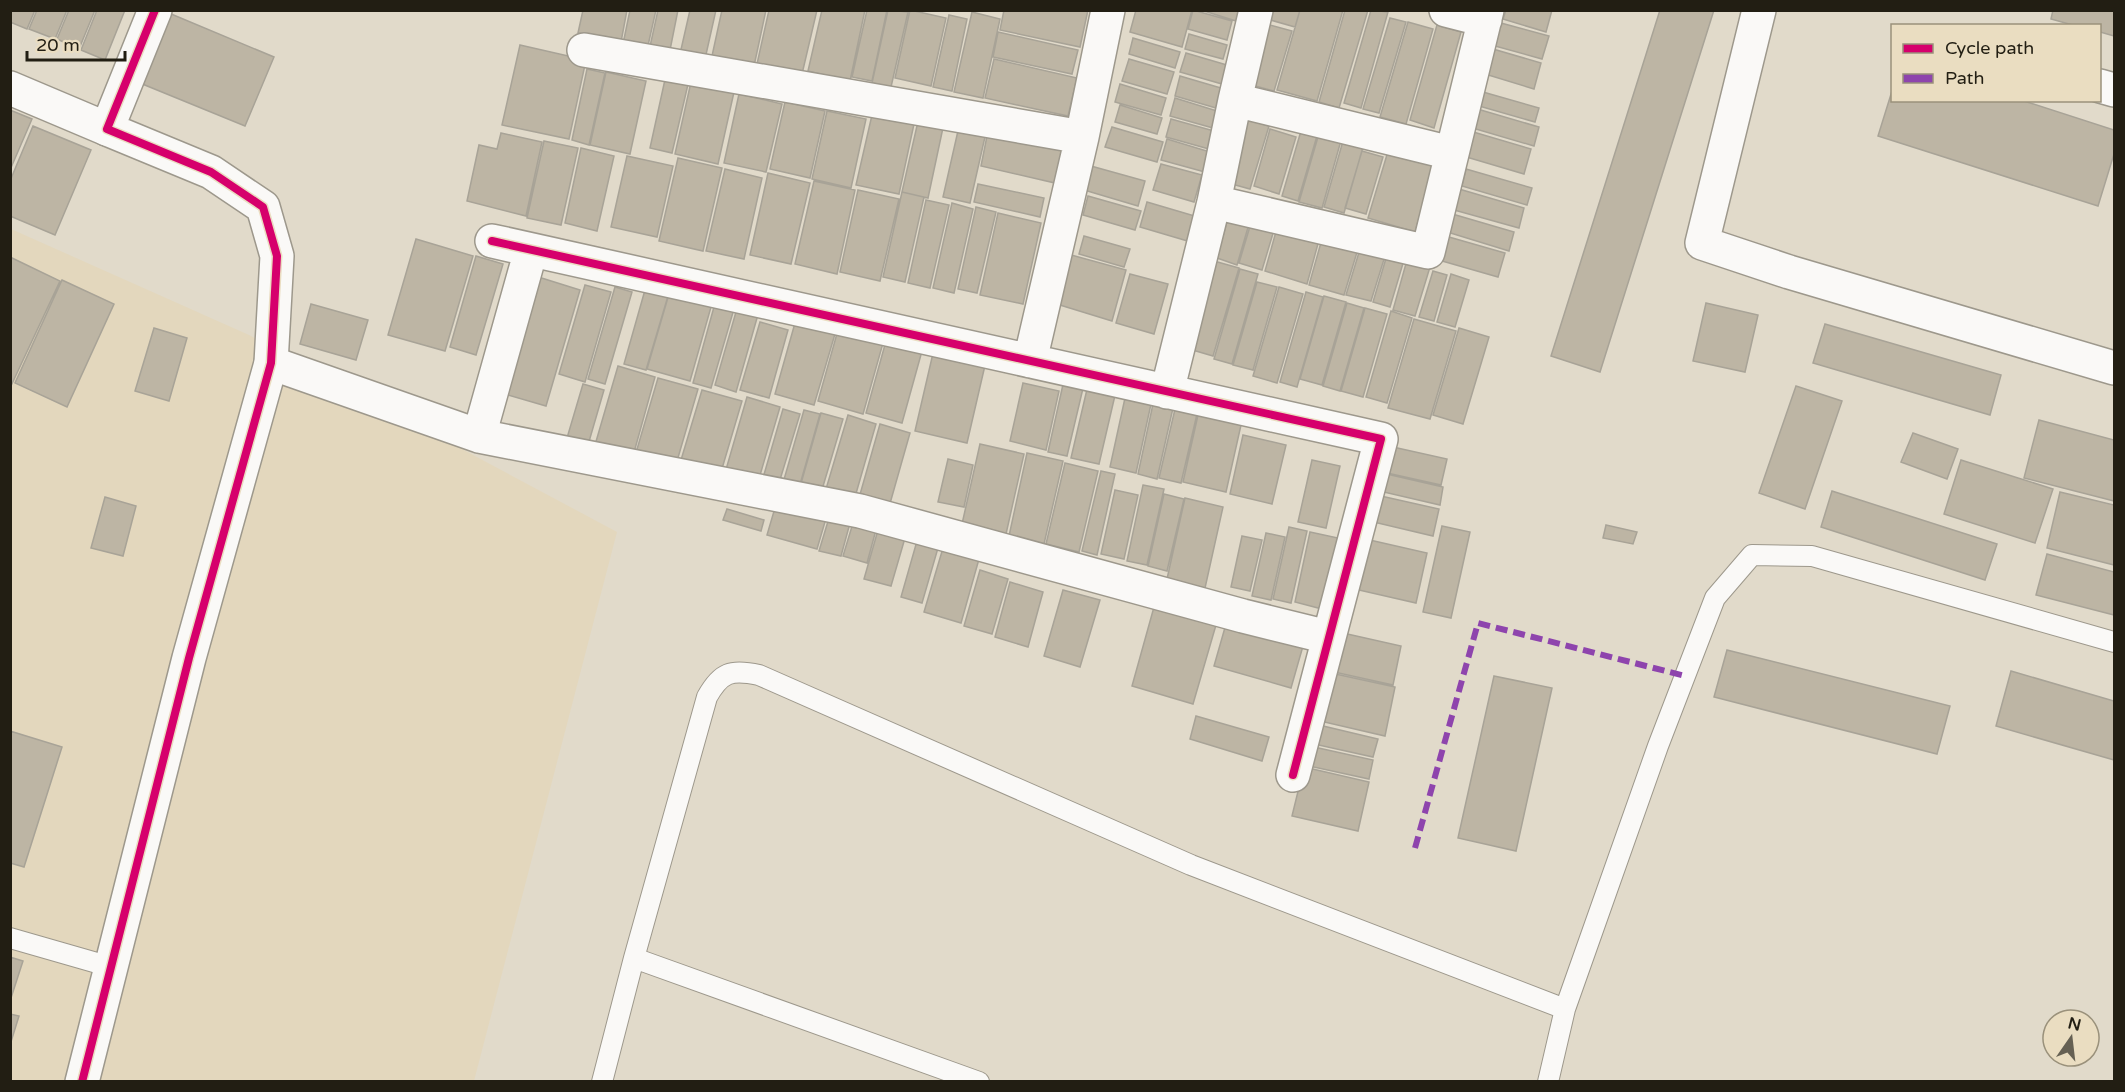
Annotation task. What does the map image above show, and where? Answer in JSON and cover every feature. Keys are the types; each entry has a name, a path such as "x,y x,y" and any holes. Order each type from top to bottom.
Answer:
{"street":[{"path":"107,129 155,10"},
{"path":"1030,361 1082,137 1108,10"},
{"path":"1167,392 1214,202 1257,10"},
{"path":"1214,202 1428,252 1486,15 1446,10"},
{"path":"1759,10 1702,243 1789,272 2115,368"},
{"path":"584,50 1082,137"},
{"path":"10,88 211,172 263,207 277,255 271,363 189,658 82,1082"},
{"path":"1235,100 1451,153"},
{"path":"492,242 1381,440 1293,775"},
{"path":"479,435 531,250"},
{"path":"271,363 479,435 860,511 1328,637"}],"lane":[{"path":"1548,1082 1565,1009 1658,746 1715,598 1752,555 1812,556 2115,642"},
{"path":"602,1082 634,958 707,698 714,685 726,674 741,671 759,675 1191,865 1565,1009"},
{"path":"10,938 111,967"},
{"path":"634,958 979,1082"}],"shaded area":[{"path":"11,229 249,335 617,532 474,1081 11,1082"}],"building":[{"path":"10,10 35,10 27,29 10,22"},
{"path":"37,10 67,10 55,39 29,29"},
{"path":"69,10 95,10 79,49 57,39"},
{"path":"97,10 125,10 105,60 81,50"},
{"path":"583,10 627,10 621,42 578,33"},
{"path":"630,10 656,10 647,50 623,44"},
{"path":"658,10 678,10 669,55 649,51"},
{"path":"690,10 716,10 705,59 680,54"},
{"path":"722,10 766,10 754,66 712,56"},
{"path":"769,10 817,10 802,74 757,64"},
{"path":"822,10 865,10 850,81 808,71"},
{"path":"867,10 887,10 872,81 852,77"},
{"path":"888,10 908,12 891,87 872,83"},
{"path":"910,10 946,18 931,86 895,78"},
{"path":"1004,10 1088,10 1080,47 1000,30"},
{"path":"1136,10 1192,10 1182,47 1130,32"},
{"path":"1193,10 1232,21 1227,40 1188,29"},
{"path":"1201,10 1239,10 1236,21"},
{"path":"1270,10 1300,10 1295,27 1267,19"},
{"path":"1300,10 1343,10 1317,101 1277,90"},
{"path":"1345,10 1368,10 1339,108 1319,102"},
{"path":"1371,10 1388,12 1361,108 1344,103"},
{"path":"1506,10 1552,10 1546,32 1503,19"},
{"path":"1660,10 1714,10 1600,372 1551,356"},
{"path":"2053,10 2114,10 2114,36 2101,32 2101,24 2069,24 2051,19"},
{"path":"164,11 274,57 245,126 135,81"},
{"path":"972,12 1000,19 983,98 954,92"},
{"path":"949,15 967,19 952,91 933,87"},
{"path":"1390,18 1406,22 1379,113 1363,109"},
{"path":"1408,22 1433,29 1406,124 1380,117"},
{"path":"1501,23 1549,36 1542,59 1495,46"},
{"path":"1266,24 1292,31 1274,91 1248,84"},
{"path":"1437,25 1461,32 1434,128 1410,120"},
{"path":"998,32 1078,50 1072,74 993,57"},
{"path":"1189,34 1227,45 1223,59 1185,49"},
{"path":"1133,38 1180,52 1175,68 1129,54"},
{"path":"520,45 586,60 569,139 502,125"},
{"path":"1493,49 1541,63 1534,89 1485,74"},
{"path":"1186,53 1227,65 1222,84 1180,72"},
{"path":"994,59 1077,78 1068,116 985,98"},
{"path":"1129,59 1174,72 1167,94 1122,81"},
{"path":"587,69 605,73 589,145 572,140"},
{"path":"606,72 646,81 630,154 590,145"},
{"path":"666,75 689,80 672,153 650,148"},
{"path":"1180,76 1221,88 1216,108 1175,96"},
{"path":"691,82 734,92 718,164 675,154"},
{"path":"1120,84 1166,98 1161,115 1115,102"},
{"path":"1483,92 1539,108 1535,122 1479,106"},
{"path":"739,94 782,104 766,172 724,163"},
{"path":"1891,94 1891,102 2027,102 2114,130 2114,154 2098,206 1878,136"},
{"path":"1175,98 1217,111 1213,128 1170,116"},
{"path":"785,102 825,111 810,178 770,169"},
{"path":"1120,105 1162,118 1157,134 1115,122"},
{"path":"1474,108 1539,127 1534,146 1469,127"},
{"path":"10,110 32,119 10,170"},
{"path":"827,111 866,119 851,188 812,179"},
{"path":"872,115 914,124 899,194 856,185"},
{"path":"919,117 944,123 928,198 902,192"},
{"path":"1171,119 1214,131 1209,149 1166,137"},
{"path":"1246,119 1269,126 1250,189 1228,183"},
{"path":"960,122 987,128 970,203 943,197"},
{"path":"1303,124 1319,129 1298,201 1282,196"},
{"path":"33,126 91,150 55,235 10,216 10,181"},
{"path":"989,126 1064,143 1055,183 981,166"},
{"path":"1112,127 1163,142 1157,162 1105,147"},
{"path":"1270,129 1296,137 1279,194 1254,186"},
{"path":"1320,130 1342,137 1322,208 1299,202"},
{"path":"1470,131 1531,149 1524,174 1463,156"},
{"path":"501,133 542,142 526,216 467,201 479,145 497,149"},
{"path":"1167,139 1210,152 1205,172 1161,160"},
{"path":"544,141 578,148 561,225 527,218"},
{"path":"1343,141 1363,147 1344,213 1324,207"},
{"path":"581,148 614,156 597,231 565,223"},
{"path":"1389,148 1435,161 1415,232 1368,218"},
{"path":"1362,151 1383,157 1366,214 1345,208"},
{"path":"627,156 673,166 657,237 611,227"},
{"path":"678,158 722,168 703,251 659,241"},
{"path":"1161,164 1202,175 1194,202 1153,190"},
{"path":"1091,166 1145,181 1138,206 1084,190"},
{"path":"725,169 762,178 744,259 706,251"},
{"path":"1466,169 1532,188 1527,205 1462,186"},
{"path":"768,173 810,183 791,264 750,255"},
{"path":"814,181 855,190 837,274 795,264"},
{"path":"978,184 1044,198 1040,217 974,202"},
{"path":"1459,189 1524,208 1519,228 1454,210"},
{"path":"858,190 899,199 880,281 840,272"},
{"path":"902,192 924,197 905,282 883,277"},
{"path":"1088,196 1141,211 1135,230 1083,215"},
{"path":"926,200 949,205 930,288 908,283"},
{"path":"1147,202 1198,217 1191,242 1140,227"},
{"path":"952,203 973,209 954,293 933,288"},
{"path":"976,207 996,212 977,293 958,289"},
{"path":"998,213 1041,223 1023,304 980,295"},
{"path":"1449,213 1514,232 1509,251 1444,231"},
{"path":"1228,218 1249,224 1237,265 1217,258"},
{"path":"1251,223 1274,230 1262,270 1239,263"},
{"path":"1277,228 1319,240 1307,284 1265,271"},
{"path":"1442,235 1505,253 1498,277 1435,259"},
{"path":"1084,236 1130,249 1124,267 1079,254"},
{"path":"416,239 473,256 445,351 388,335"},
{"path":"1322,239 1358,249 1344,295 1309,285"},
{"path":"1360,249 1385,256 1371,301 1346,295"},
{"path":"1064,253 1126,270 1112,321 1050,302"},
{"path":"1387,255 1404,260 1390,307 1373,302"},
{"path":"476,256 503,264 476,355 450,347"},
{"path":"10,257 60,281 10,388"},
{"path":"1407,260 1430,267 1415,316 1393,310"},
{"path":"1214,261 1239,268 1213,356 1189,349"},
{"path":"1240,269 1258,274 1232,364 1214,359"},
{"path":"1433,271 1447,275 1434,321 1419,317"},
{"path":"1130,274 1168,284 1154,334 1116,323"},
{"path":"1451,274 1469,280 1455,327 1437,322"},
{"path":"532,275 580,290 546,406 498,392"},
{"path":"62,280 114,304 67,407 15,383"},
{"path":"1257,282 1277,287 1253,370 1233,365"},
{"path":"585,285 611,292 585,382 559,374"},
{"path":"615,287 632,292 605,384 588,379"},
{"path":"1279,287 1303,294 1277,383 1253,376"},
{"path":"645,290 668,296 646,370 624,364"},
{"path":"1306,292 1323,297 1297,387 1280,382"},
{"path":"669,294 711,307 690,381 647,369"},
{"path":"717,296 736,302 711,388 693,383"},
{"path":"1324,296 1346,302 1322,385 1300,379"},
{"path":"1347,303 1364,308 1340,391 1323,386"},
{"path":"1706,303 1758,315 1745,372 1693,361"},
{"path":"311,304 368,320 356,360 300,344"},
{"path":"738,305 759,311 736,392 715,385"},
{"path":"1365,308 1387,314 1363,397 1341,391"},
{"path":"1391,311 1412,318 1387,403 1366,397"},
{"path":"1414,319 1456,331 1430,419 1388,408"},
{"path":"760,322 788,330 769,398 740,390"},
{"path":"795,323 835,334 814,405 775,394"},
{"path":"1825,324 2001,375 1990,415 1813,363"},
{"path":"154,328 187,338 169,401 135,391"},
{"path":"1459,328 1489,337 1463,424 1433,415"},
{"path":"838,330 883,343 863,414 818,401"},
{"path":"886,341 922,351 902,423 866,413"},
{"path":"934,349 986,361 967,443 915,431"},
{"path":"618,366 655,377 633,456 595,445"},
{"path":"658,378 698,389 675,468 635,456"},
{"path":"1064,380 1084,384 1067,456 1048,452"},
{"path":"1023,383 1059,391 1046,450 1010,441"},
{"path":"583,384 604,390 588,445 567,438"},
{"path":"1088,385 1116,391 1099,464 1071,458"},
{"path":"1796,386 1842,401 1805,509 1759,493"},
{"path":"702,390 742,401 721,472 681,460"},
{"path":"747,397 780,407 758,482 725,473"},
{"path":"1125,398 1151,404 1136,473 1110,467"},
{"path":"1153,404 1173,408 1157,479 1138,474"},
{"path":"783,409 800,414 779,483 763,478"},
{"path":"1175,409 1197,414 1181,483 1159,478"},
{"path":"804,410 820,414 799,488 783,483"},
{"path":"821,413 843,419 821,493 800,487"},
{"path":"848,415 876,424 855,497 826,489"},
{"path":"1198,415 1241,425 1226,492 1183,482"},
{"path":"2039,420 2114,440 2114,501 2024,478"},
{"path":"880,424 910,433 889,507 859,498"},
{"path":"1913,433 1958,449 1947,479 1901,462"},
{"path":"1243,435 1286,445 1272,504 1230,494"},
{"path":"980,444 1024,454 1006,534 962,524"},
{"path":"1384,445 1447,459 1441,485 1378,471"},
{"path":"1027,453 1063,461 1044,544 1009,536"},
{"path":"948,459 973,465 964,507 938,502"},
{"path":"1312,460 1340,466 1326,528 1298,522"},
{"path":"1961,460 2053,489 2035,543 1944,514"},
{"path":"1065,463 1098,471 1079,552 1046,544"},
{"path":"1101,471 1115,474 1097,555 1082,551"},
{"path":"1378,472 1443,487 1440,505 1375,490"},
{"path":"1143,485 1164,489 1147,565 1127,561"},
{"path":"1115,490 1138,495 1124,559 1101,554"},
{"path":"1832,491 1997,544 1985,580 1821,527"},
{"path":"2060,492 2114,505 2114,565 2047,548"},
{"path":"1164,494 1184,499 1167,571 1148,566"},
{"path":"1372,494 1439,509 1433,536 1365,520"},
{"path":"105,497 136,506 123,556 91,548"},
{"path":"1185,498 1223,507 1205,588 1167,579"},
{"path":"777,501 827,515 817,549 767,535"},
{"path":"727,509 764,520 761,531 723,520"},
{"path":"829,518 850,523 841,556 819,551"},
{"path":"853,523 876,530 867,563 843,556"},
{"path":"1606,525 1637,532 1633,544 1603,538"},
{"path":"1442,526 1470,532 1451,618 1423,612"},
{"path":"1289,527 1307,531 1291,603 1273,599"},
{"path":"878,530 905,538 891,586 864,579"},
{"path":"1310,532 1338,538 1322,609 1295,602"},
{"path":"1266,533 1285,537 1271,600 1252,596"},
{"path":"1242,536 1262,540 1250,591 1231,587"},
{"path":"1361,538 1427,553 1416,603 1350,588"},
{"path":"917,541 938,548 922,603 901,597"},
{"path":"943,548 979,559 961,623 924,612"},
{"path":"2047,554 2114,572 2114,615 2036,595"},
{"path":"980,570 1008,579 992,634 964,626"},
{"path":"1010,582 1043,592 1028,647 995,637"},
{"path":"1063,590 1100,600 1080,667 1044,656"},
{"path":"1154,607 1216,625 1193,704 1132,686"},
{"path":"1226,624 1303,646 1291,688 1214,666"},
{"path":"1334,631 1401,646 1393,685 1325,670"},
{"path":"1727,650 1950,706 1937,754 1714,697"},
{"path":"2011,671 2114,701 2114,760 1996,726"},
{"path":"1331,673 1395,687 1385,736 1320,721"},
{"path":"1494,676 1552,688 1516,851 1458,838"},
{"path":"1196,716 1269,737 1262,761 1190,739"},
{"path":"1319,725 1378,739 1373,757 1314,744"},
{"path":"10,731 62,747 24,867 10,863"},
{"path":"1314,747 1373,760 1369,779 1309,766"},
{"path":"1304,767 1369,782 1358,831 1292,816"},
{"path":"10,957 23,961 10,1001"},
{"path":"10,1014 19,1016 10,1045"}],"marked path":[{"path":"1415,848 1478,623 1685,676"}],"cycle path":[{"path":"82,1082 189,658 271,363 277,256 263,207 211,172 107,129 155,10"},
{"path":"492,241 1381,439 1293,775"}]}
